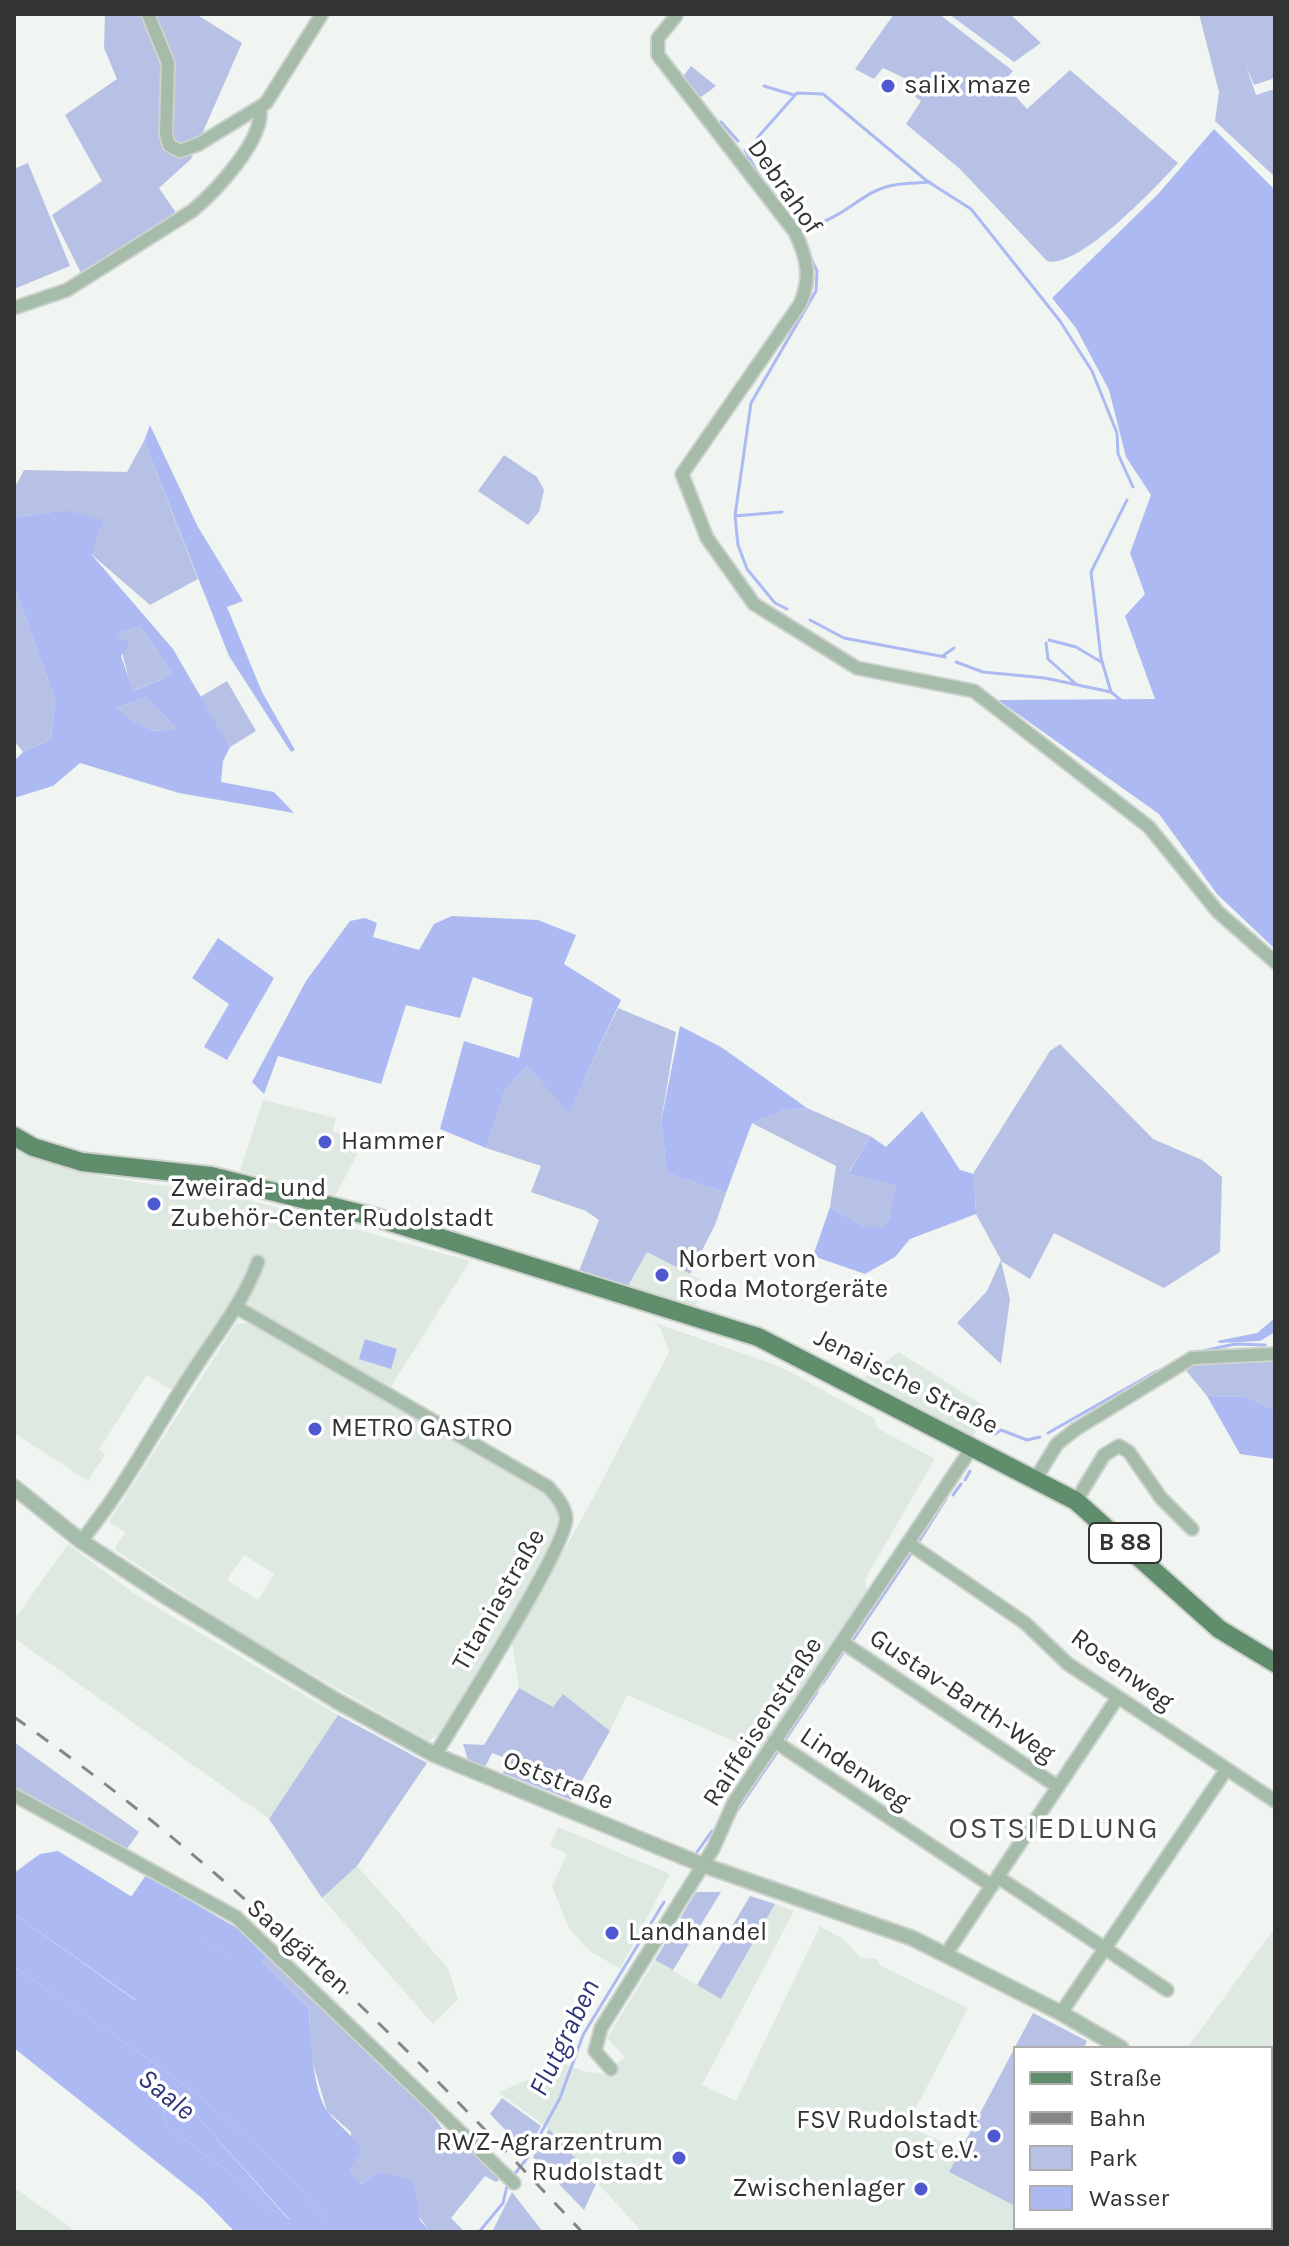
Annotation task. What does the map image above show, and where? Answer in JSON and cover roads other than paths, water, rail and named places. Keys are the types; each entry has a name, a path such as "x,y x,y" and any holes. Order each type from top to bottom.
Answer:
{"main road":[{"name":"Jenaische Straße","path":"14,1136 33,1147 82,1162 211,1176 374,1217 730,1327 809,1361 1076,1501 1219,1629 1275,1663"}],"street":[{"path":"148,14 168,63 166,134 173,150 180,151 199,144 260,109 277,89 322,14"},
{"name":"Debrahof","path":"674,14 676,16 658,38 658,55 795,232 809,274 800,304 682,474 707,538 754,604 857,668 974,691 1149,827 1218,912 1275,962"},
{"path":"14,308 67,290 168,229 208,197 259,133 260,109"},
{"path":"81,1541 119,1492 204,1353 236,1307 258,1262"},
{"name":"Titaniastraße","path":"236,1307 548,1487 563,1507 567,1520 564,1533 530,1598 435,1755"},
{"path":"1036,1478 1057,1444 1076,1429 1192,1358 1275,1354"},
{"name":"Raiffeisenstraße","path":"611,2069 595,2051 601,2028 703,1865 734,1802 973,1446"},
{"path":"1076,1501 1104,1455 1119,1446 1129,1452 1161,1498 1192,1529"},
{"name":"Oststraße","path":"14,1487 81,1541 263,1657 435,1755 703,1865 862,1919 946,1954 1118,2046"},
{"name":"Rosenweg","path":"908,1543 1025,1623 1068,1664 1275,1801"},
{"name":"Gustav-Barth-Weg","path":"842,1642 1058,1787"},
{"path":"946,1954 1118,1697"},
{"name":"Lindenweg","path":"774,1741 1167,1990"},
{"path":"1061,2013 1226,1770"},
{"name":"Saalgärten","path":"14,1795 236,1917 510,2180"}],"water":[{"path":"365,1339 397,1349 391,1369 359,1359"},
{"path":"58,1851 229,1957 232,1985 179,2014 136,2000 14,1914 14,1873 40,1854"},
{"name":"Saale","path":"14,1967 144,2056 227,2120 266,2154 336,2232 235,2232 202,2198 14,2048","holes":["169,2101 194,2113 290,2220 271,2210 233,2175 171,2130 164,2117 164,2102"]}],"waterway":[{"path":"764,86 794,95"},
{"path":"750,157 758,137 797,93 823,94 927,181 971,209 1060,321 1092,371 1117,433 1118,454 1133,487"},
{"path":"721,122 738,141"},
{"path":"745,150 761,179"},
{"path":"790,216 813,224 836,216 880,189 898,184 930,182"},
{"path":"787,609 775,603 747,569 738,545 735,516 751,403 816,291 817,271 811,259"},
{"path":"1111,692 1101,658 1091,572 1127,500"},
{"path":"735,516 782,512"},
{"path":"810,620 844,638 945,657"},
{"path":"1049,640 1076,647 1103,663"},
{"path":"1046,643 1048,659 1077,685"},
{"path":"944,655 954,648"},
{"path":"956,662 983,672 1045,678 1111,692 1127,705 1135,722 1148,733 1190,746 1222,787 1225,804 1249,819 1275,858"},
{"name":"Flutgraben","path":"1198,1352 1235,1344 1265,1345"},
{"name":"Flutgraben","path":"1048,1433 1157,1371"},
{"name":"Flutgraben","path":"995,1434 1001,1430 1027,1440 1040,1437"},
{"name":"Flutgraben","path":"965,1480 970,1471"},
{"name":"Flutgraben","path":"953,1495 961,1484"},
{"name":"Flutgraben","path":"918,1543 946,1499"},
{"name":"Flutgraben","path":"851,1643 913,1551"},
{"name":"Flutgraben","path":"823,1683 845,1650"},
{"name":"Flutgraben","path":"785,1740 817,1692"},
{"name":"Flutgraben","path":"735,1814 778,1751"},
{"name":"Flutgraben","path":"697,1852 712,1831"},
{"name":"Flutgraben","path":"513,2176 528,2157 560,2098 583,2035 664,1902"},
{"name":"Flutgraben","path":"479,2232 503,2203 508,2182"}],"railway":[{"path":"14,1717 167,1833 311,1959 449,2093 582,2232"}],"place":[{"name":"salix maze","path":"888,86"},
{"name":"Hammer","path":"325,1142"},
{"name":"Zweirad- und Zubehör-Center Rudolstadt","path":"154,1204"},
{"name":"Norbert von Roda Motorgeräte","path":"662,1275"},
{"name":"METRO GASTRO","path":"315,1429"},
{"name":"Landhandel","path":"612,1933"},
{"name":"FSV Rudolstadt Ost e.V.","path":"994,2136"},
{"name":"RWZ-Agrarzentrum Rudolstadt","path":"679,2158"},
{"name":"Zwischenlager","path":"921,2189"}],"district":[{"name":"OSTSIEDLUNG","path":"1054,1829"}]}
